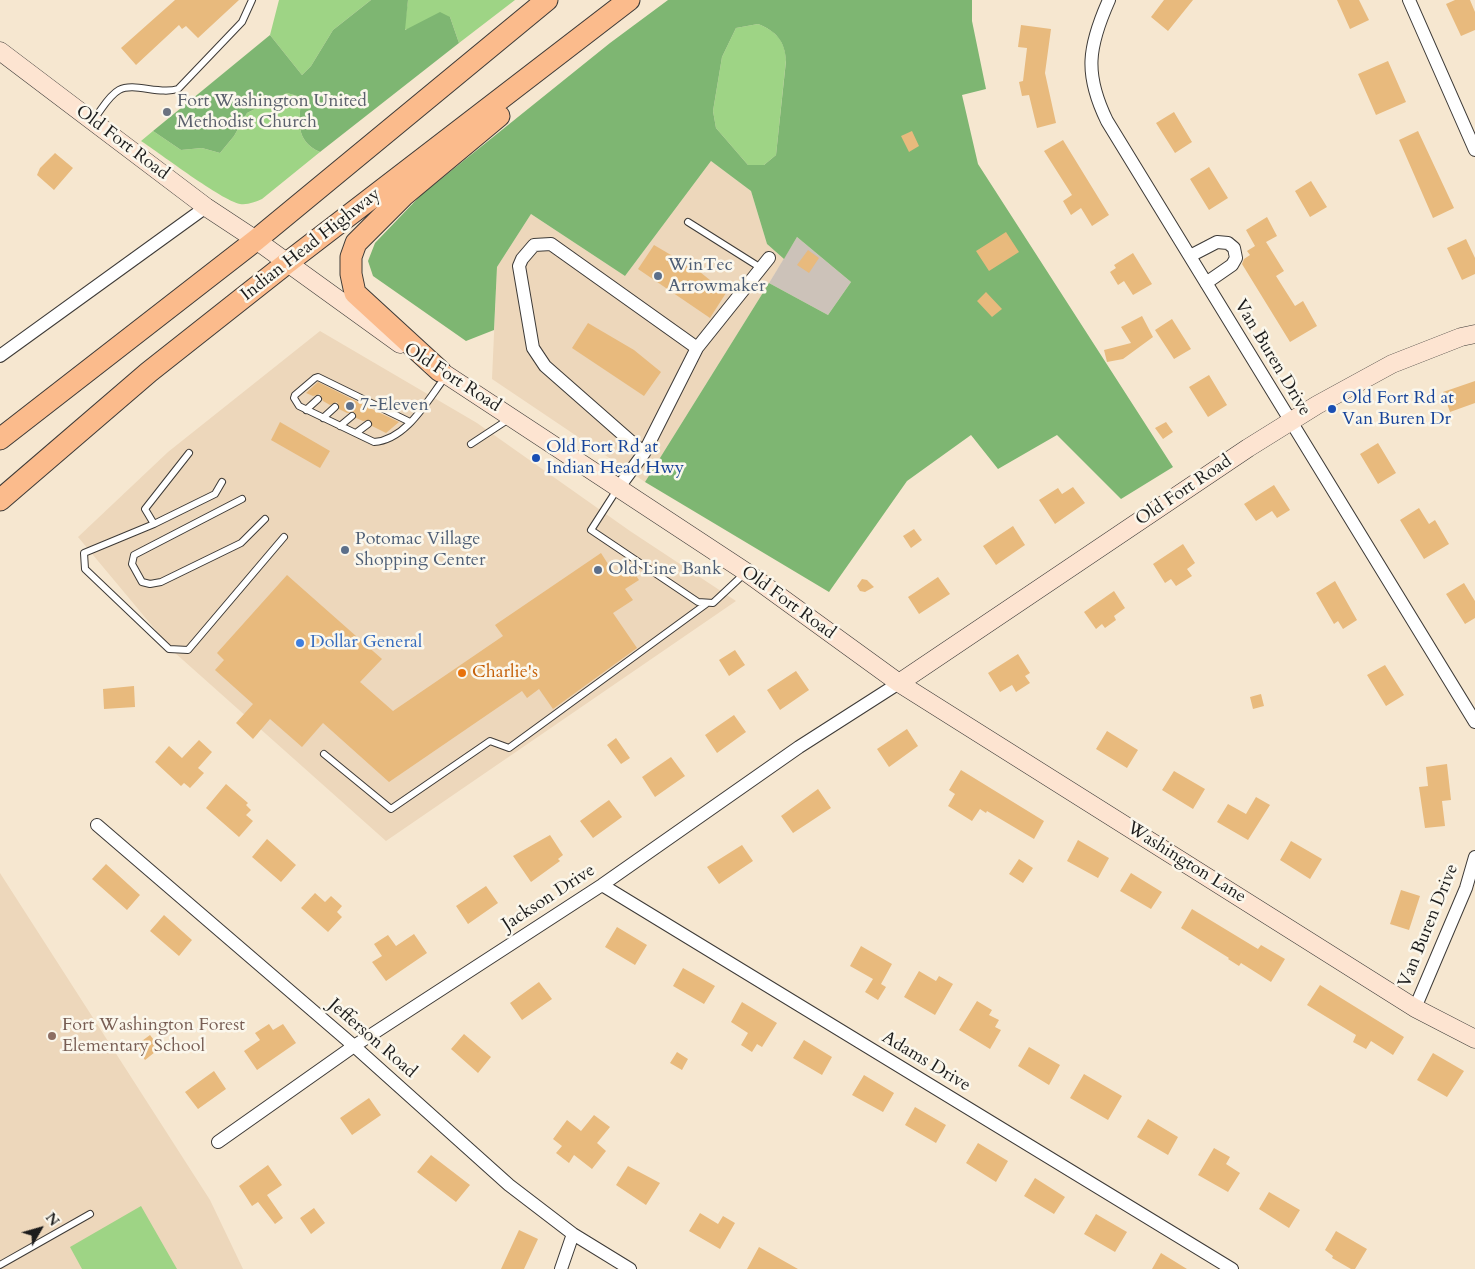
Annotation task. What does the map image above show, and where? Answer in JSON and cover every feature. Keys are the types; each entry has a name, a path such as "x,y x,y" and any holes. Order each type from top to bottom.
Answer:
{"highway":[{"path":"0,439 256,240 548,0"},
{"name":"Indian Head Highway","path":"0,500 149,372 287,263 629,0"},
{"path":"443,373 356,293 351,274 351,257 356,243 403,196 485,129 580,38"}],"main road":[{"name":"Old Fort Road","path":"0,51 206,207 256,240 373,326 746,572 899,683 1290,422 1392,364 1461,337 1475,334"},
{"name":"Washington Lane","path":"899,683 1415,1008 1475,1039"}],"street":[{"name":"Van Buren Drive","path":"1109,0 1094,40 1091,76 1097,99 1107,121 1290,422 1409,610 1475,722"},
{"path":"1409,0 1475,150"},
{"path":"0,356 206,207"},
{"path":"1190,256 1217,242 1228,243 1234,248 1236,258 1232,265 1206,283"},
{"path":"644,453 560,381 537,357 533,348 519,266 522,259 534,245 551,244 697,348"},
{"path":"619,487 644,453 697,348 765,263"},
{"name":"Jackson Drive","path":"218,1142 354,1046 602,885 799,747 899,683"},
{"name":"Jefferson Road","path":"97,825 354,1046 508,1185 574,1234 630,1269"},
{"name":"Van Buren Drive","path":"1415,1008 1466,888 1475,857"},
{"name":"Adams Drive","path":"602,885 1232,1269"},
{"path":"560,1269 574,1234"}],"lane":[{"path":"93,121 109,100 120,90 133,87 167,92 178,89 242,22 252,0"},
{"path":"688,222 765,263"},
{"path":"410,422 315,378 295,395 295,403 306,410 374,442 380,442 397,433 410,422 443,373"},
{"path":"306,410 318,399"},
{"path":"323,418 335,407"},
{"path":"340,426 352,416"},
{"path":"471,444 512,416"},
{"path":"356,433 368,424"},
{"path":"154,524 145,508 189,452"},
{"path":"222,482 215,494 154,524 84,553 85,569 169,649 188,650 284,537"},
{"path":"619,487 591,530 698,602 713,603 746,572"},
{"path":"242,499 134,555 132,564 142,582 150,584 161,582 241,544 265,519"},
{"path":"324,754 391,809 490,740 509,748 706,604"},
{"path":"0,1266 90,1214"}],"shaded area":[{"path":"711,161 751,191 767,244 784,259 645,482 492,379 497,267 531,214 625,276"},
{"path":"797,237 851,282 828,315 769,283"},
{"name":"Potomac Village Shopping Center","path":"320,331 477,423 630,531 736,601 386,841 174,652 78,537 168,452"},
{"name":"Fort Washington Forest Elementary School","path":"0,873 210,1200 243,1269 0,1269"}],"green space":[{"path":"279,0 371,0 333,30 311,66 302,75 270,35"},
{"path":"371,0 408,0 405,30 440,12 450,17 459,43 320,152 306,142 302,136 300,129 301,97 287,93 247,113 234,136 220,153 202,148 181,150 153,131 270,35 302,75 311,66 333,30"},
{"path":"408,0 515,0 459,43 450,17 404,30"},
{"path":"668,0 972,0 972,21 986,89 962,95 978,164 1173,467 1121,499 1057,435 998,469 971,435 907,481 829,592 645,482 769,283 828,315 851,282 797,237 784,259 767,244 751,191 711,161 625,276 531,214 497,267 494,330 466,341 373,276 368,261 375,243 421,195 610,43","holes":["758,24 775,34 784,48 786,61 776,155 764,165 748,165 716,128 713,111 722,57 736,28"]},
{"path":"758,24 775,33 784,47 786,60 776,155 764,165 748,165 716,128 713,111 722,57 736,28"},
{"path":"287,93 301,97 300,129 302,136 306,142 320,152 262,199 249,204 231,201 219,194 141,141 153,131 181,150 202,148 220,153 234,136 247,113"},
{"path":"141,1206 177,1269 82,1269 70,1247"}],"building":[{"path":"175,0 239,0 198,38 186,26 182,29 179,25 136,65 121,48"},
{"path":"1164,0 1193,0 1168,31 1151,17"},
{"path":"1337,0 1359,0 1369,20 1350,29"},
{"path":"1455,0 1470,0 1475,12 1475,30 1461,36 1446,4"},
{"path":"1021,25 1051,29 1045,73 1056,123 1037,128 1029,95 1022,96 1019,82 1023,81 1027,48 1018,47"},
{"path":"1388,61 1406,102 1376,115 1358,74"},
{"path":"1174,112 1192,142 1175,153 1156,123"},
{"path":"912,131 919,146 909,152 901,136"},
{"path":"1418,131 1454,208 1433,218 1399,140"},
{"path":"1063,140 1109,215 1092,226 1081,208 1071,215 1063,201 1072,195 1044,151"},
{"path":"55,153 73,168 54,190 37,175 40,168"},
{"path":"1209,167 1228,198 1209,210 1190,179"},
{"path":"1311,181 1327,207 1310,217 1295,191"},
{"path":"1267,217 1277,236 1266,242 1284,271 1276,276 1295,306 1303,301 1317,326 1290,342 1242,264 1244,259 1250,255 1247,251 1255,246 1246,230"},
{"path":"1006,232 1019,252 989,271 976,251"},
{"path":"1466,239 1475,258 1475,274 1462,280 1447,248"},
{"path":"654,245 700,272 726,293 710,318 638,269"},
{"path":"808,250 819,258 809,273 797,265"},
{"path":"1133,253 1152,284 1133,295 1124,281 1118,285 1110,272 1116,268 1114,265"},
{"path":"986,292 1002,309 992,317 977,301"},
{"path":"1142,316 1153,337 1123,359 1107,362 1104,350 1131,343 1121,327"},
{"path":"1172,319 1191,349 1174,359 1155,330"},
{"path":"588,323 634,350 661,372 644,396 572,348"},
{"path":"1209,375 1227,405 1208,417 1189,387"},
{"path":"1475,381 1475,403 1450,412 1443,392"},
{"name":"7-Eleven","path":"318,382 399,422 386,433 372,426 370,420 363,421 356,418 354,412 347,413 339,409 337,402 330,405 323,401 320,394 313,396 306,393"},
{"path":"280,422 330,451 320,468 271,440"},
{"path":"1166,422 1173,432 1163,439 1155,428"},
{"path":"1378,443 1396,473 1378,484 1360,454"},
{"path":"1274,485 1290,510 1277,518 1272,511 1256,521 1244,504"},
{"path":"1073,487 1085,503 1055,524 1039,500 1058,488 1062,494"},
{"path":"1419,508 1429,524 1435,520 1449,544 1424,559 1400,520"},
{"path":"1013,526 1025,545 996,565 983,546"},
{"path":"914,529 922,540 911,548 903,536"},
{"path":"1183,544 1195,563 1187,569 1192,576 1176,586 1171,579 1165,583 1153,564"},
{"path":"601,553 615,575 629,566 639,580 625,589 633,600 613,613 637,648 553,709 539,689 527,698 522,691 389,782 323,723 302,747 270,719 253,739 236,723 253,704 215,670 224,660 217,653 287,575 382,659 360,682 393,711 503,636 495,625"},
{"path":"938,577 950,594 919,614 908,597"},
{"path":"862,579 867,580 874,587 865,592 860,591 857,586"},
{"path":"1335,581 1357,620 1343,629 1338,621 1334,624 1316,593"},
{"path":"1464,583 1475,601 1475,618 1465,624 1446,594"},
{"path":"1114,591 1125,608 1114,616 1116,620 1105,628 1102,624 1096,629 1084,612"},
{"path":"735,650 745,665 729,676 719,660"},
{"path":"1018,654 1030,673 1025,676 1030,683 1016,692 1012,685 1000,692 988,673"},
{"path":"1385,665 1404,695 1386,706 1367,675"},
{"path":"796,671 809,690 780,710 767,690"},
{"path":"134,686 135,707 104,709 103,689"},
{"path":"1261,694 1264,706 1253,709 1250,697"},
{"path":"734,715 746,732 717,753 705,735"},
{"path":"907,729 918,746 889,767 877,749"},
{"path":"1107,731 1138,750 1127,768 1096,749"},
{"path":"616,738 630,758 621,764 607,745"},
{"path":"199,740 212,752 198,768 204,773 190,788 184,783 181,786 155,762 169,746 182,758"},
{"path":"671,757 685,776 655,797 642,777"},
{"path":"1447,764 1451,800 1442,801 1445,826 1425,828 1419,787 1428,786 1426,767"},
{"path":"961,770 1044,821 1034,839 987,811 986,813 980,809 972,821 948,806 955,794 949,790"},
{"path":"1174,771 1205,789 1193,809 1162,790"},
{"path":"226,784 248,803 246,805 251,810 246,815 253,821 239,837 206,808"},
{"path":"818,789 831,808 793,833 781,816"},
{"path":"1256,797 1270,805 1248,840 1217,822 1228,804 1246,814"},
{"path":"609,800 622,817 593,838 580,821"},
{"path":"550,835 563,855 558,859 560,861 531,882 513,856"},
{"path":"267,839 296,865 281,882 252,857"},
{"path":"1078,840 1109,858 1098,878 1067,861"},
{"path":"1291,841 1322,859 1310,879 1280,860"},
{"path":"742,845 753,861 719,884 707,867"},
{"path":"1019,859 1033,868 1023,883 1009,874"},
{"path":"106,864 140,895 127,910 92,879"},
{"path":"1131,873 1162,892 1151,909 1120,891"},
{"path":"486,886 498,903 468,924 456,906"},
{"path":"1401,890 1420,896 1409,930 1390,924"},
{"path":"315,893 325,902 331,896 342,906 337,912 342,917 328,932 301,908"},
{"path":"1192,909 1258,949 1261,945 1285,959 1271,982 1241,963 1239,966 1181,928"},
{"path":"164,915 192,940 179,956 150,931"},
{"path":"617,927 647,945 635,965 605,947"},
{"path":"414,934 427,953 386,981 372,962 382,956 374,944 388,935 396,946"},
{"path":"861,946 892,964 881,984 886,987 878,1000 865,992 873,979 850,966"},
{"path":"683,968 715,986 704,1004 673,986"},
{"path":"919,971 936,981 939,976 953,984 935,1015 904,997"},
{"path":"539,982 552,999 522,1020 510,1003"},
{"path":"1320,985 1404,1037 1393,1055 1371,1041 1366,1049 1353,1042 1356,1035 1307,1005"},
{"path":"977,1001 992,1010 989,1015 999,1020 995,1027 1001,1030 990,1049 959,1030"},
{"path":"742,1002 777,1023 762,1047 757,1044 752,1052 741,1045 748,1033 731,1022"},
{"path":"269,1024 273,1030 283,1024 296,1043 257,1070 244,1051 260,1040 255,1033"},
{"path":"464,1034 491,1057 478,1073 451,1049"},
{"path":"150,1035 160,1048 145,1060 135,1046"},
{"path":"804,1040 832,1057 822,1075 793,1058"},
{"path":"1029,1047 1060,1065 1049,1085 1018,1066"},
{"path":"677,1052 688,1059 682,1070 670,1063"},
{"path":"1433,1053 1464,1071 1447,1097 1417,1080"},
{"path":"214,1071 226,1089 198,1109 185,1092"},
{"path":"1084,1074 1122,1096 1108,1120 1070,1098"},
{"path":"864,1075 894,1093 883,1112 852,1095"},
{"path":"369,1098 381,1115 352,1135 340,1118"},
{"path":"915,1107 946,1125 936,1143 905,1125"},
{"path":"594,1115 610,1127 597,1143 606,1151 592,1169 574,1155 569,1163 556,1153 562,1146 553,1139 567,1120 581,1131"},
{"path":"1148,1119 1178,1137 1168,1155 1137,1137"},
{"path":"978,1143 1008,1161 996,1182 966,1163"},
{"path":"1214,1148 1230,1157 1226,1164 1240,1173 1228,1192 1198,1175"},
{"path":"431,1155 470,1185 456,1202 417,1172"},
{"path":"268,1165 282,1185 267,1195 283,1218 275,1224 258,1202 252,1206 239,1186"},
{"path":"628,1166 660,1183 646,1205 616,1185"},
{"path":"1035,1178 1065,1197 1054,1214 1024,1196"},
{"path":"1269,1192 1300,1210 1289,1228 1259,1209"},
{"path":"314,1208 325,1223 311,1234 300,1218"},
{"path":"700,1213 718,1224 723,1216 735,1223 720,1249 689,1231"},
{"path":"1096,1214 1127,1232 1115,1252 1084,1234"},
{"path":"519,1230 538,1239 524,1269 501,1269"},
{"path":"1336,1231 1367,1249 1355,1269 1351,1269 1332,1258 1333,1256 1325,1250"},
{"path":"759,1247 798,1269 747,1269"},
{"path":"1161,1253 1187,1269 1152,1269"}],"place":[{"name":"Fort Washington United Methodist Church","path":"167,112"},
{"name":"WinTec Arrowmaker","path":"658,276"},
{"name":"7-Eleven","path":"350,406"},
{"name":"Old Fort Rd at Van Buren Dr","path":"1332,409"},
{"name":"Old Fort Rd at Indian Head Hwy","path":"536,458"},
{"name":"Potomac Village Shopping Center","path":"345,550"},
{"name":"Old Line Bank","path":"598,570"},
{"name":"Dollar General","path":"300,643"},
{"name":"Charlie's","path":"462,673"},
{"name":"Fort Washington Forest Elementary School","path":"52,1036"}]}
